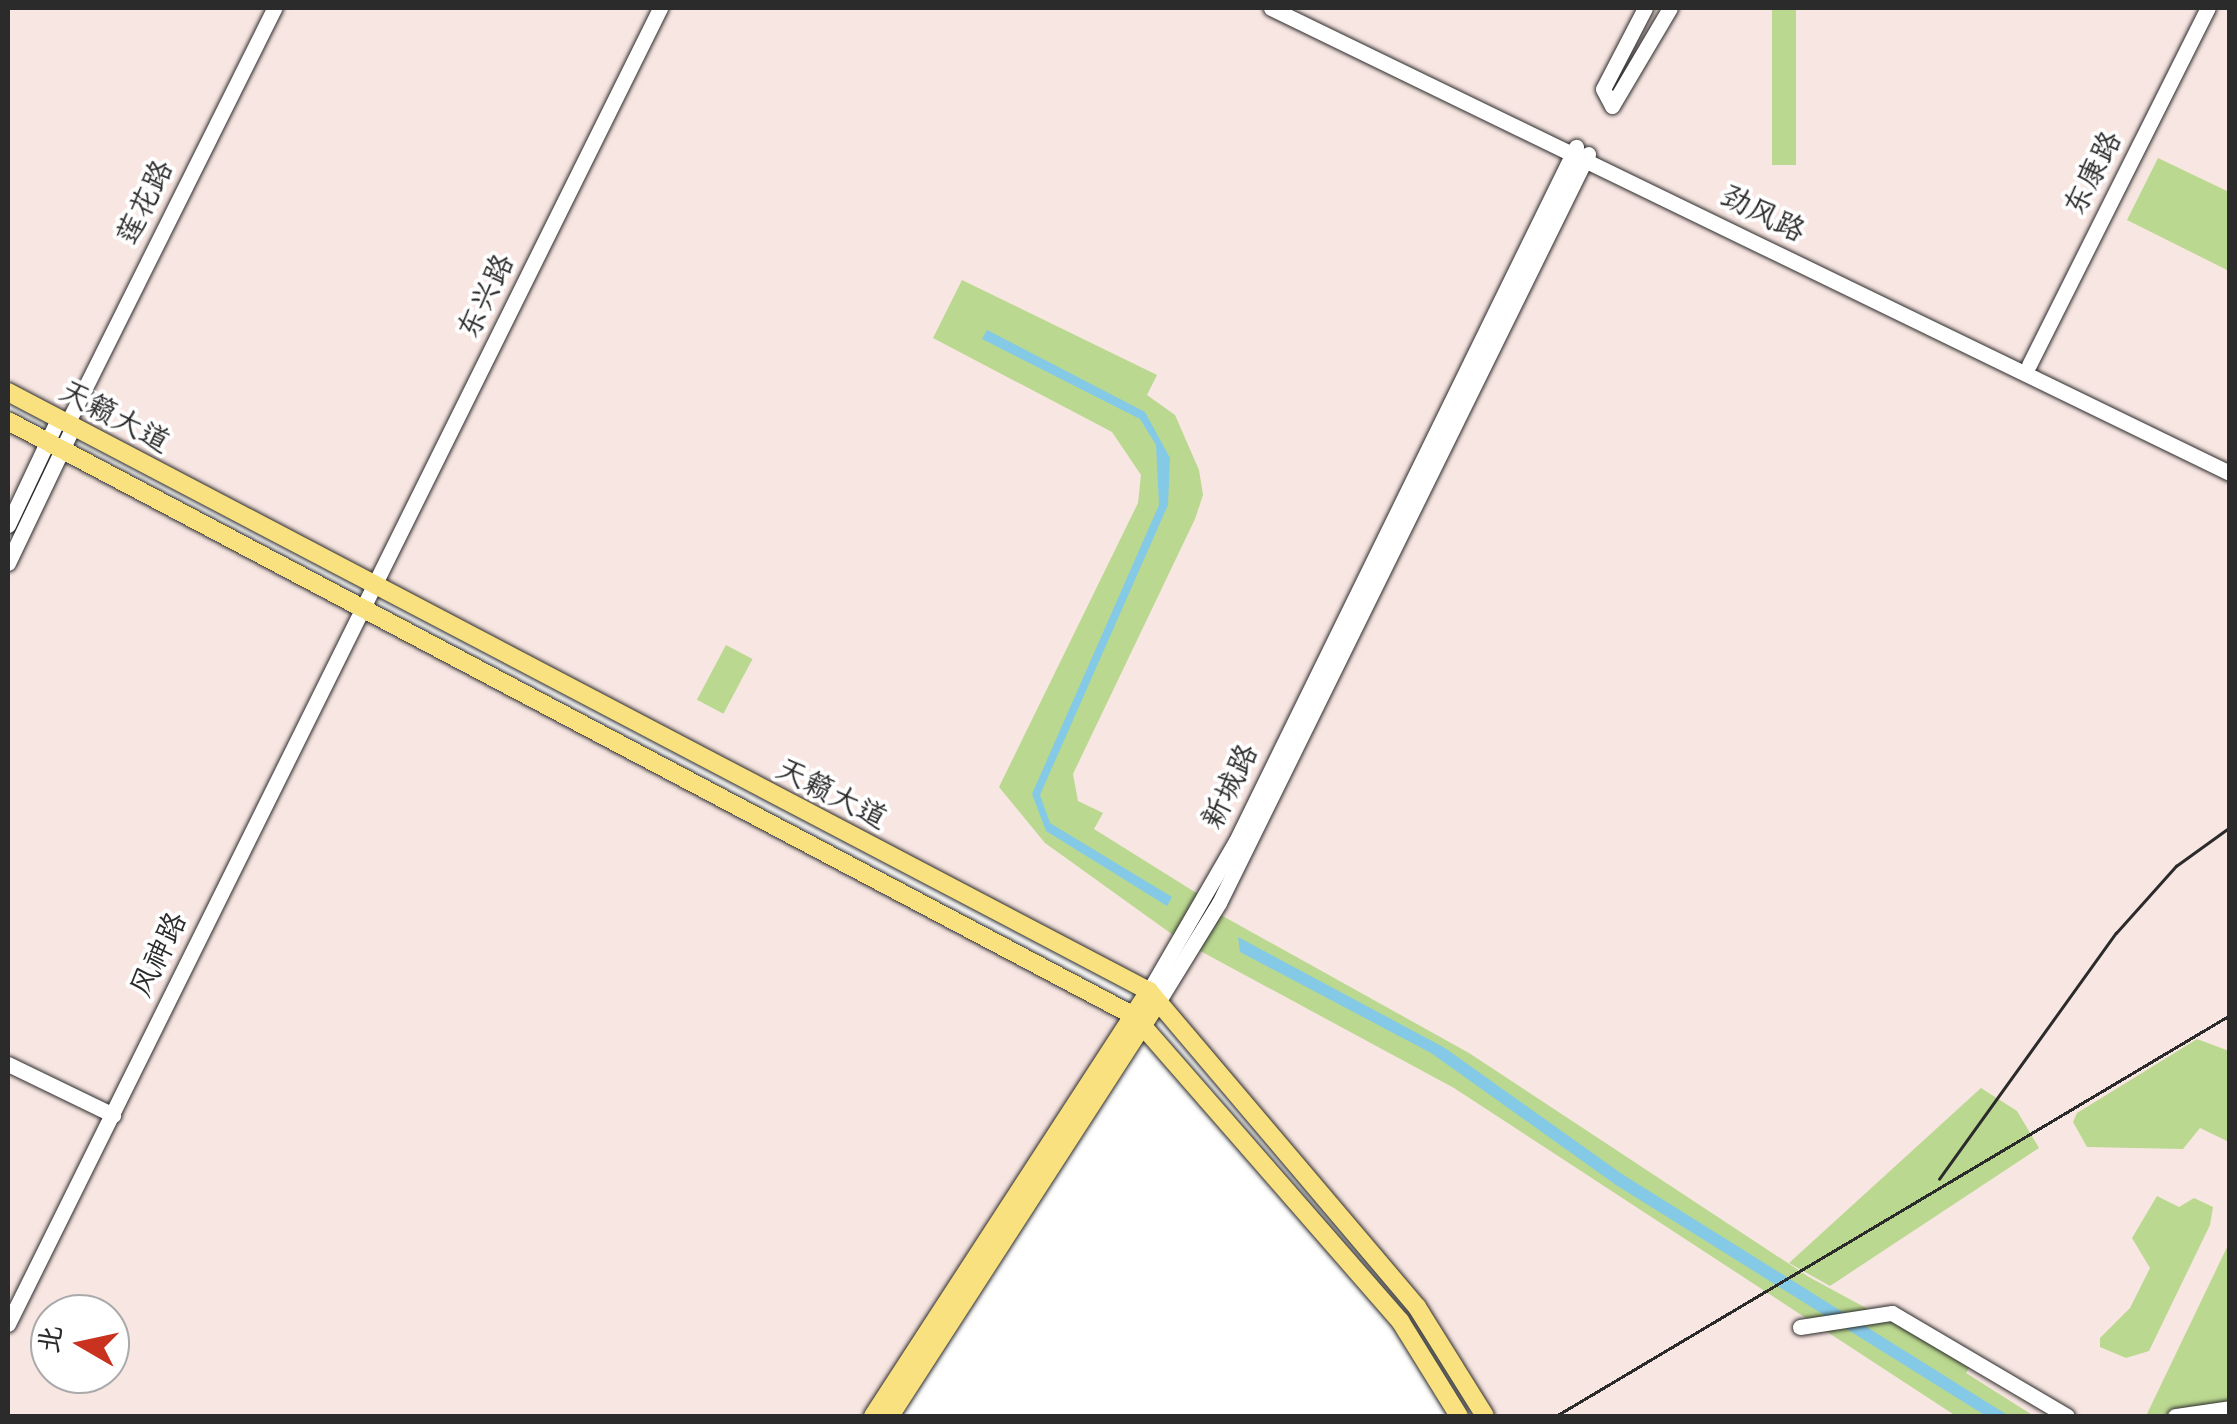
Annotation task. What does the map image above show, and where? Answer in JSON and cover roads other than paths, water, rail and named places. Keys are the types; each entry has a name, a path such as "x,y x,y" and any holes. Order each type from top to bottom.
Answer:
{"main road":[{"name":"天籁大道","path":"8,392 1153,996 1417,1306 1485,1416"},
{"name":"天籁大道","path":"8,421 1139,1021 1400,1321 1459,1416"},
{"name":"新城路","path":"890,1416 1153,996"},
{"name":"新城路","path":"874,1416 1139,1021"}],"street":[{"name":"莲花路","path":"8,562 66,423 274,8"},
{"name":"东兴路","path":"361,610 660,8"},
{"name":"劲风路","path":"1270,8 2230,462"},
{"name":"劲风路","path":"1293,8 2230,473"},
{"path":"1645,8 1603,89 1612,106 1670,8"},
{"name":"东康路","path":"2029,365 2208,8"},
{"name":"新城路","path":"1153,996 1220,903 1581,153"},
{"name":"莲花路","path":"8,525 55,446"},
{"name":"风神路","path":"8,1324 361,610"},
{"path":"8,1064 112,1115"},
{"path":"1800,1327 1892,1313 2066,1416"},
{"path":"2175,1416 2230,1408"}],"water":[{"path":"987,330 1145,412 1170,458 1168,505 1040,795 1050,823 1172,897 1167,906 1046,831 1032,794 1159,505 1156,445 1140,419 982,339"},
{"path":"1238,937 1445,1048 1622,1174 2009,1416 1986,1416 1616,1185 1431,1053 1240,952"}],"railway":[{"path":"1939,1179 2116,933 2176,866 2230,827"},
{"path":"1556,1416 2230,1015"}]}
